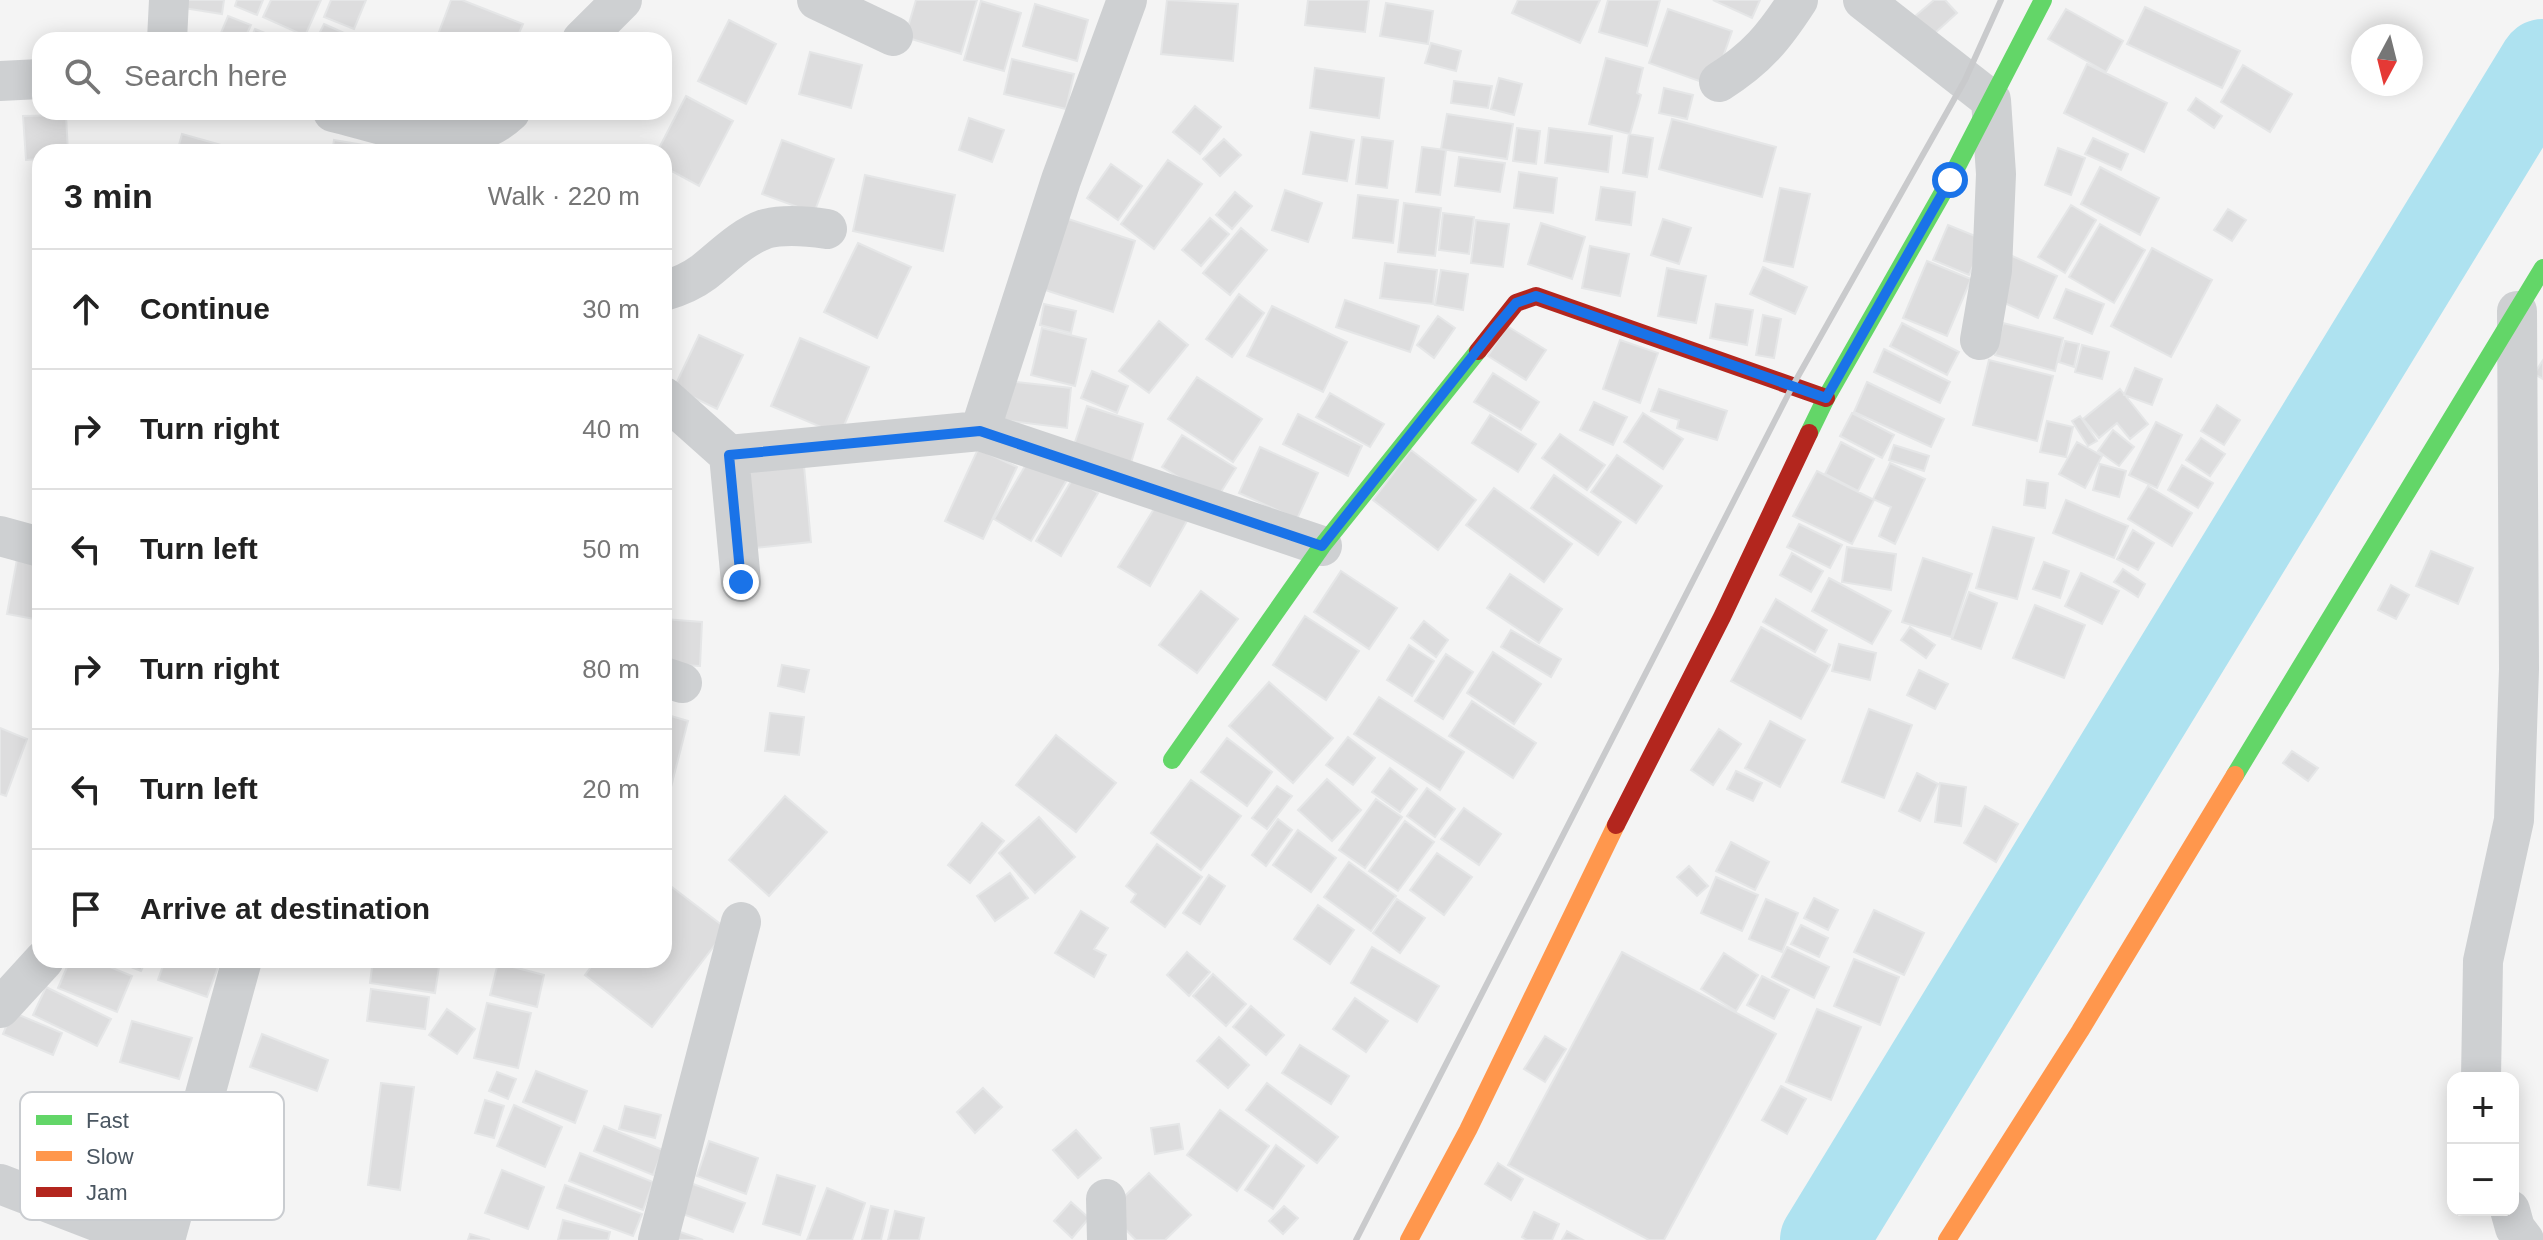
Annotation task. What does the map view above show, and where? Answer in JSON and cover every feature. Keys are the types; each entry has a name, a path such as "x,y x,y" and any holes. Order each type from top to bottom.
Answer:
{"street":[{"path":"167,32 169,0"},
{"path":"590,32 622,0"},
{"path":"817,0 893,36"},
{"path":"980,431 1061,180 1127,0"},
{"path":"1719,82 1742,67 1772,40 1798,0"},
{"path":"1863,0 1991,100 1996,174 1992,270 1980,340"},
{"path":"1409,1240 1468,1130 1605,847 1722,617 1826,398 1950,180 2043,0"},
{"path":"0,81 32,79"},
{"path":"367,120 474,143 501,120"},
{"path":"672,288 700,275 735,246 764,230 804,225 827,229"},
{"path":"1947,1240 2080,1031 2543,268"},
{"path":"1172,760 1322,546 1516,303 1536,296 1826,398"},
{"path":"2481,1072 2483,961 2514,820 2519,669 2517,311"},
{"path":"672,404 729,455 741,582"},
{"path":"729,455 980,431 1322,546"},
{"path":"0,536 32,545"},
{"path":"658,1240 741,922"},
{"path":"0,1008 37,968"},
{"path":"206,1092 240,968"},
{"path":"0,1184 20,1192"},
{"path":"1106,1199 1107,1240"},
{"path":"2512,1216 2515,1228 2524,1240"},
{"path":"93,1220 145,1240"},
{"path":"165,1240 170,1220"}],"building":[{"path":"178,0 224,0 222,14 177,7"},
{"path":"237,0 263,0 257,15 235,6"},
{"path":"271,0 321,0 307,32 296,32 263,17"},
{"path":"331,0 366,0 354,29 324,17"},
{"path":"451,0 462,0 523,24 520,32 439,32"},
{"path":"916,0 977,0 961,54 905,37"},
{"path":"1167,0 1238,4 1233,61 1161,54"},
{"path":"1308,0 1369,0 1365,32 1305,25"},
{"path":"1518,0 1600,0 1580,43 1512,13"},
{"path":"1608,0 1660,0 1647,46 1599,32"},
{"path":"1713,0 1760,0 1752,18"},
{"path":"1934,0 1945,0 1957,13 1925,42 1907,23"},
{"path":"981,1 1021,13 1004,71 964,60"},
{"path":"1386,3 1433,11 1428,44 1380,36"},
{"path":"1035,4 1088,20 1077,61 1023,46"},
{"path":"2145,7 2240,51 2222,88 2127,44"},
{"path":"1668,9 1732,31 1713,86 1649,63"},
{"path":"2066,9 2123,41 2106,72 2048,39"},
{"path":"228,16 251,25 248,32 221,32"},
{"path":"729,20 776,44 746,104 698,81"},
{"path":"324,24 342,32 320,32"},
{"path":"1431,43 1461,51 1456,71 1425,63"},
{"path":"810,52 862,65 851,108 799,94"},
{"path":"1606,58 1643,68 1637,93 1641,95 1630,134 1589,124"},
{"path":"1012,59 1074,74 1066,109 1004,94"},
{"path":"2087,64 2167,103 2144,152 2064,113"},
{"path":"2243,65 2292,94 2270,132 2221,102"},
{"path":"1315,68 1384,78 1379,118 1310,108"},
{"path":"1499,78 1522,84 1514,115 1491,109"},
{"path":"1454,81 1492,86 1488,108 1451,103"},
{"path":"1664,88 1693,95 1687,119 1659,113"},
{"path":"686,96 733,121 699,186 672,171 672,144 661,144"},
{"path":"2196,98 2222,116 2214,128 2188,110"},
{"path":"1195,106 1221,127 1200,154 1173,132"},
{"path":"1447,114 1513,124 1507,159 1441,149"},
{"path":"23,116 32,116 32,120 66,120 68,144 32,144 32,160 26,160"},
{"path":"969,118 1004,130 992,162 959,150"},
{"path":"1672,119 1776,147 1762,197 1659,169"},
{"path":"1517,128 1540,131 1536,164 1513,161"},
{"path":"1549,128 1612,136 1608,172 1545,163"},
{"path":"1311,132 1354,140 1347,181 1303,174"},
{"path":"182,134 218,144 179,144"},
{"path":"1629,134 1653,138 1647,177 1623,173"},
{"path":"1362,137 1393,141 1387,188 1356,184"},
{"path":"2093,138 2128,154 2121,170 2085,154"},
{"path":"1224,139 1241,155 1220,176 1203,159"},
{"path":"334,140 358,144 333,144"},
{"path":"782,140 834,159 814,213 762,194"},
{"path":"1422,147 1446,150 1440,195 1416,192"},
{"path":"2058,148 2085,158 2071,195 2045,185"},
{"path":"1459,157 1505,163 1500,192 1455,186"},
{"path":"1168,160 1202,184 1154,249 1121,224"},
{"path":"1111,164 1142,186 1118,220 1087,198"},
{"path":"2100,167 2159,198 2140,235 2081,204"},
{"path":"1519,172 1557,178 1553,213 1514,208"},
{"path":"865,175 955,195 943,251 853,231"},
{"path":"1601,187 1635,192 1631,225 1596,220"},
{"path":"1780,188 1810,194 1793,267 1764,261"},
{"path":"1285,190 1322,203 1308,242 1272,230"},
{"path":"1235,192 1252,206 1232,229 1216,215"},
{"path":"1358,195 1398,200 1393,243 1353,238"},
{"path":"1404,203 1441,208 1435,256 1398,252"},
{"path":"2071,205 2096,220 2065,273 2038,257"},
{"path":"2228,209 2246,220 2232,241 2214,230"},
{"path":"1443,213 1474,217 1469,254 1439,250"},
{"path":"1056,215 1135,241 1113,312 1033,286"},
{"path":"1210,218 1229,234 1201,266 1182,250"},
{"path":"1663,219 1691,228 1679,264 1651,255"},
{"path":"1476,220 1509,224 1503,267 1471,263"},
{"path":"1541,223 1585,237 1572,279 1528,264"},
{"path":"2100,224 2145,250 2114,303 2069,277"},
{"path":"1948,225 1985,240 1969,275 1933,260"},
{"path":"1241,228 1267,250 1230,295 1203,273"},
{"path":"858,243 911,267 877,338 824,312"},
{"path":"1590,246 1629,254 1620,296 1582,288"},
{"path":"2152,248 2212,280 2171,357 2111,326"},
{"path":"2010,255 2057,276 2038,318 1991,297"},
{"path":"1927,261 1971,279 1947,336 1903,318"},
{"path":"1385,263 1437,270 1433,304 1380,298"},
{"path":"1763,267 1807,287 1795,314 1750,294"},
{"path":"1667,268 1706,276 1696,323 1658,316"},
{"path":"1441,270 1468,274 1463,310 1435,305"},
{"path":"2066,289 2104,304 2092,334 2054,318"},
{"path":"1239,294 1264,313 1232,357 1206,339"},
{"path":"1345,300 1419,326 1410,352 1336,327"},
{"path":"1044,304 1076,311 1071,333 1040,325"},
{"path":"1716,304 1753,310 1747,345 1710,338"},
{"path":"1272,306 1347,342 1323,392 1247,356"},
{"path":"1763,315 1781,319 1774,358 1756,355"},
{"path":"1438,316 1455,328 1434,358 1417,345"},
{"path":"1159,321 1188,345 1149,393 1119,371"},
{"path":"1902,323 1959,352 1947,375 1890,346"},
{"path":"2003,323 2063,338 2055,371 1995,355"},
{"path":"1507,326 1546,350 1526,380 1488,356"},
{"path":"1042,328 1086,339 1075,386 1031,375"},
{"path":"699,335 743,355 717,409 674,388"},
{"path":"800,338 869,367 840,435 771,406"},
{"path":"1620,340 1658,353 1640,403 1603,389"},
{"path":"2065,341 2079,344 2074,367 2059,362"},
{"path":"2082,345 2109,352 2102,379 2075,372"},
{"path":"1884,349 1950,382 1940,403 1874,372"},
{"path":"1989,360 2053,376 2037,441 1973,425"},
{"path":"2543,360 2543,379 2534,374"},
{"path":"2135,368 2162,379 2152,405 2124,395"},
{"path":"1092,371 1128,386 1117,413 1081,398"},
{"path":"1493,373 1539,402 1521,430 1474,402"},
{"path":"1197,377 1262,419 1233,462 1168,419"},
{"path":"999,380 1071,388 1067,428 994,419"},
{"path":"1867,382 1944,419 1931,447 1854,412"},
{"path":"1659,389 1727,411 1717,440 1677,428 1679,420 1651,411"},
{"path":"2120,389 2148,424 2130,439 2117,423 2099,438 2083,419"},
{"path":"1330,393 1384,424 1370,447 1316,417"},
{"path":"1594,402 1627,417 1613,445 1580,430"},
{"path":"2217,405 2240,420 2224,445 2201,431"},
{"path":"1087,406 1143,424 1130,466 1073,448"},
{"path":"1643,413 1683,439 1663,469 1624,442"},
{"path":"1852,413 1894,435 1882,458 1840,436"},
{"path":"1298,414 1362,446 1348,476 1283,444"},
{"path":"1490,415 1536,444 1518,472 1472,443"},
{"path":"2080,416 2097,441 2088,446 2072,421"},
{"path":"2047,421 2073,427 2066,457 2040,452"},
{"path":"2156,422 2182,435 2157,488 2129,475"},
{"path":"2113,430 2134,447 2119,466 2098,451"},
{"path":"1560,434 1605,465 1587,490 1542,458"},
{"path":"1182,435 1236,468 1216,500 1162,467"},
{"path":"2201,438 2225,454 2210,476 2186,460"},
{"path":"1841,442 1874,459 1858,491 1825,474"},
{"path":"2077,442 2102,456 2085,488 2059,474"},
{"path":"1894,445 1929,456 1924,471 1889,460"},
{"path":"1260,447 1318,473 1297,519 1239,493"},
{"path":"978,449 1017,467 983,539 945,521"},
{"path":"1411,450 1476,500 1438,550 1373,500"},
{"path":"1617,455 1662,486 1636,523 1591,492"},
{"path":"1031,456 1068,478 1031,541 994,519"},
{"path":"1890,463 1925,479 1895,544 1879,536 1891,507 1873,499"},
{"path":"2100,464 2126,471 2119,497 2093,490"},
{"path":"2182,465 2213,483 2198,508 2168,490"},
{"path":"804,466 811,542 746,549 739,473"},
{"path":"1817,471 1874,500 1852,544 1793,516"},
{"path":"1554,475 1621,522 1598,555 1531,508"},
{"path":"1073,478 1098,493 1061,556 1036,541"},
{"path":"2027,480 2048,483 2045,508 2024,505"},
{"path":"2148,486 2192,513 2172,546 2128,519"},
{"path":"1494,488 1572,544 1544,582 1466,525"},
{"path":"2066,500 2128,526 2114,558 2053,533"},
{"path":"1157,504 1187,521 1150,586 1118,567"},
{"path":"1799,524 1842,545 1830,568 1787,547"},
{"path":"1993,527 2034,538 2017,599 1976,588"},
{"path":"2133,530 2154,543 2138,570 2117,559"},
{"path":"1847,547 1896,554 1891,590 1842,582"},
{"path":"2431,551 2473,568 2458,604 2416,586"},
{"path":"1792,553 1823,571 1811,592 1780,575"},
{"path":"18,554 32,557 32,619 7,614"},
{"path":"1923,558 1972,574 1951,637 1902,622"},
{"path":"2044,562 2069,571 2060,598 2033,589"},
{"path":"2123,569 2145,584 2138,597 2114,582"},
{"path":"1341,571 1397,608 1369,649 1314,612"},
{"path":"2081,573 2119,591 2102,624 2065,606"},
{"path":"1510,574 1562,609 1539,643 1487,608"},
{"path":"1829,578 1891,611 1872,644 1812,611"},
{"path":"2391,585 2409,595 2396,619 2378,610"},
{"path":"1201,591 1238,619 1197,673 1159,645"},
{"path":"1969,592 1997,603 1981,649 1952,639"},
{"path":"1776,599 1827,630 1815,652 1763,622"},
{"path":"2035,605 2085,625 2064,678 2013,658"},
{"path":"1305,616 1359,651 1326,700 1273,665"},
{"path":"672,620 702,622 700,666 672,664"},
{"path":"1424,621 1448,640 1436,657 1411,638"},
{"path":"1761,627 1830,665 1801,719 1731,681"},
{"path":"1910,627 1935,645 1926,658 1901,640"},
{"path":"1511,630 1561,659 1551,677 1501,647"},
{"path":"1839,644 1876,653 1870,680 1832,671"},
{"path":"1409,645 1434,661 1412,696 1387,680"},
{"path":"1493,652 1541,684 1514,724 1467,693"},
{"path":"1446,654 1473,672 1443,719 1415,701"},
{"path":"782,665 809,670 804,692 778,686"},
{"path":"1919,670 1948,684 1935,709 1907,695"},
{"path":"1269,682 1333,738 1293,783 1229,726"},
{"path":"1379,697 1464,752 1440,790 1354,734"},
{"path":"1472,701 1536,743 1513,778 1449,736"},
{"path":"1869,709 1912,725 1884,798 1842,782"},
{"path":"770,713 804,717 799,755 765,751"},
{"path":"672,716 688,721 672,783"},
{"path":"1770,721 1805,740 1780,787 1745,768"},
{"path":"0,728 27,739 6,796 0,794"},
{"path":"1719,729 1741,744 1713,785 1691,770"},
{"path":"1056,735 1116,783 1076,832 1016,785"},
{"path":"1348,737 1375,758 1353,785 1326,765"},
{"path":"1227,738 1272,772 1247,806 1201,772"},
{"path":"2292,751 2318,768 2308,781 2283,763"},
{"path":"1390,768 1417,789 1400,812 1372,792"},
{"path":"1736,771 1762,783 1753,801 1727,789"},
{"path":"1917,773 1938,784 1920,821 1899,811"},
{"path":"1327,779 1361,810 1332,841 1298,810"},
{"path":"1191,780 1241,816 1201,870 1151,833"},
{"path":"1940,783 1966,787 1961,826 1935,822"},
{"path":"1277,786 1292,796 1267,829 1252,818"},
{"path":"1427,788 1455,809 1435,837 1407,816"},
{"path":"785,796 827,832 769,896 729,860"},
{"path":"1376,799 1402,817 1365,868 1339,850"},
{"path":"1985,806 2018,824 1996,862 1964,843"},
{"path":"1464,808 1501,834 1479,865 1441,839"},
{"path":"1039,817 1075,857 1035,893 999,853"},
{"path":"1278,819 1292,830 1266,866 1252,855"},
{"path":"1405,821 1434,842 1398,891 1369,871"},
{"path":"982,823 1004,841 970,883 948,865"},
{"path":"1298,830 1336,858 1311,892 1273,865"},
{"path":"1731,842 1769,862 1755,890 1716,871"},
{"path":"1157,844 1202,877 1165,927 1131,902 1136,894 1126,886"},
{"path":"1437,853 1472,877 1444,915 1410,890"},
{"path":"1349,862 1396,896 1371,931 1324,897"},
{"path":"1689,866 1708,886 1697,896 1677,877"},
{"path":"1010,873 1028,898 995,921 977,896"},
{"path":"1209,875 1225,886 1200,924 1183,913"},
{"path":"1716,877 1758,895 1742,931 1701,913"},
{"path":"672,887 727,929 652,1027 585,975 590,968 672,968"},
{"path":"1814,898 1838,910 1828,930 1804,918"},
{"path":"1397,899 1425,918 1400,953 1373,933"},
{"path":"1766,899 1798,913 1782,952 1749,939"},
{"path":"1318,905 1354,930 1330,964 1294,939"},
{"path":"1874,910 1924,933 1904,975 1854,952"},
{"path":"1081,911 1108,928 1094,949 1106,955 1094,977 1055,953"},
{"path":"1801,925 1828,938 1819,957 1791,944"},
{"path":"1372,947 1439,986 1417,1022 1351,983"},
{"path":"1787,947 1829,967 1814,998 1772,977"},
{"path":"1187,952 1210,972 1189,996 1167,975"},
{"path":"1622,952 1776,1034 1664,1240 1649,1240 1508,1165"},
{"path":"1724,953 1758,975 1736,1011 1701,989"},
{"path":"1854,959 1899,977 1880,1025 1834,1006"},
{"path":"67,968 112,968 132,976 117,1012 58,988"},
{"path":"162,968 218,968 207,997 158,980"},
{"path":"372,968 439,968 435,993 370,983"},
{"path":"497,968 517,968 544,975 537,1007 490,995"},
{"path":"1213,974 1246,1004 1226,1026 1193,996"},
{"path":"1762,976 1789,990 1774,1019 1747,1005"},
{"path":"46,987 111,1019 97,1046 33,1015"},
{"path":"371,989 429,997 425,1029 367,1021"},
{"path":"1355,998 1388,1021 1366,1052 1333,1029"},
{"path":"487,1003 531,1013 518,1068 474,1058"},
{"path":"1251,1006 1284,1035 1266,1055 1233,1027"},
{"path":"447,1009 475,1029 457,1054 429,1035"},
{"path":"1817,1009 1861,1027 1831,1100 1786,1082"},
{"path":"12,1012 62,1033 53,1055 3,1034"},
{"path":"132,1021 192,1038 179,1079 120,1062"},
{"path":"262,1034 328,1060 317,1091 250,1067"},
{"path":"1545,1036 1566,1049 1545,1082 1524,1069"},
{"path":"1219,1037 1249,1065 1228,1088 1197,1061"},
{"path":"1300,1045 1349,1076 1331,1104 1282,1073"},
{"path":"536,1071 587,1091 575,1123 523,1102"},
{"path":"497,1072 516,1079 508,1099 489,1091"},
{"path":"381,1083 414,1087 400,1190 368,1185"},
{"path":"1267,1083 1338,1137 1317,1163 1246,1110"},
{"path":"1781,1086 1806,1099 1787,1134 1762,1120"},
{"path":"983,1088 1002,1107 975,1133 957,1112"},
{"path":"485,1100 504,1106 494,1138 475,1133"},
{"path":"514,1105 562,1127 545,1167 497,1146"},
{"path":"625,1106 661,1115 655,1138 619,1129"},
{"path":"1220,1110 1269,1146 1237,1191 1187,1155"},
{"path":"1179,1124 1183,1149 1155,1154 1151,1128"},
{"path":"604,1126 663,1150 653,1175 594,1151"},
{"path":"1076,1130 1101,1158 1078,1178 1053,1150"},
{"path":"709,1141 758,1158 746,1194 697,1176"},
{"path":"1276,1145 1304,1166 1273,1209 1245,1190"},
{"path":"580,1153 653,1182 643,1210 569,1181"},
{"path":"1498,1163 1523,1179 1511,1200 1485,1184"},
{"path":"502,1170 544,1187 528,1229 485,1213"},
{"path":"1149,1173 1191,1215 1165,1240 1136,1240 1108,1212"},
{"path":"777,1175 815,1186 800,1235 763,1224"},
{"path":"685,1181 745,1203 733,1232 674,1211"},
{"path":"565,1185 642,1214 633,1236 557,1208"},
{"path":"827,1188 865,1203 852,1240 807,1240"},
{"path":"1071,1202 1089,1218 1072,1238 1054,1221"},
{"path":"871,1206 888,1210 881,1240 862,1240"},
{"path":"1284,1206 1298,1218 1283,1234 1269,1221"},
{"path":"895,1211 924,1218 919,1240 888,1240"},
{"path":"1534,1212 1559,1224 1552,1240 1527,1240 1522,1237"},
{"path":"563,1220 610,1232 608,1240 558,1240"},
{"path":"669,1228 703,1240 664,1240"},
{"path":"1567,1231 1583,1240 1562,1240"},
{"path":"470,1234 490,1240 468,1240"}],"waterway":[{"path":"1824,1240 2543,63"}],"railway":[{"path":"1356,1240 1792,387 1965,80 2001,0"}],"traffic: fast":[{"path":"1809,433 1950,180 2043,0"},
{"path":"2235,775 2543,268"},
{"path":"1172,760 1322,546 1478,351"}],"traffic: slow":[{"path":"1947,1240 2080,1031 2235,775"},
{"path":"1409,1240 1468,1130 1616,825"}],"traffic: jam":[{"path":"1478,351 1516,303 1536,296 1826,398"},
{"path":"1616,825 1722,617 1809,433"}],"route":[{"path":"741,582 729,455 980,431 1322,546 1516,303 1536,296 1826,398 1950,180"}]}
